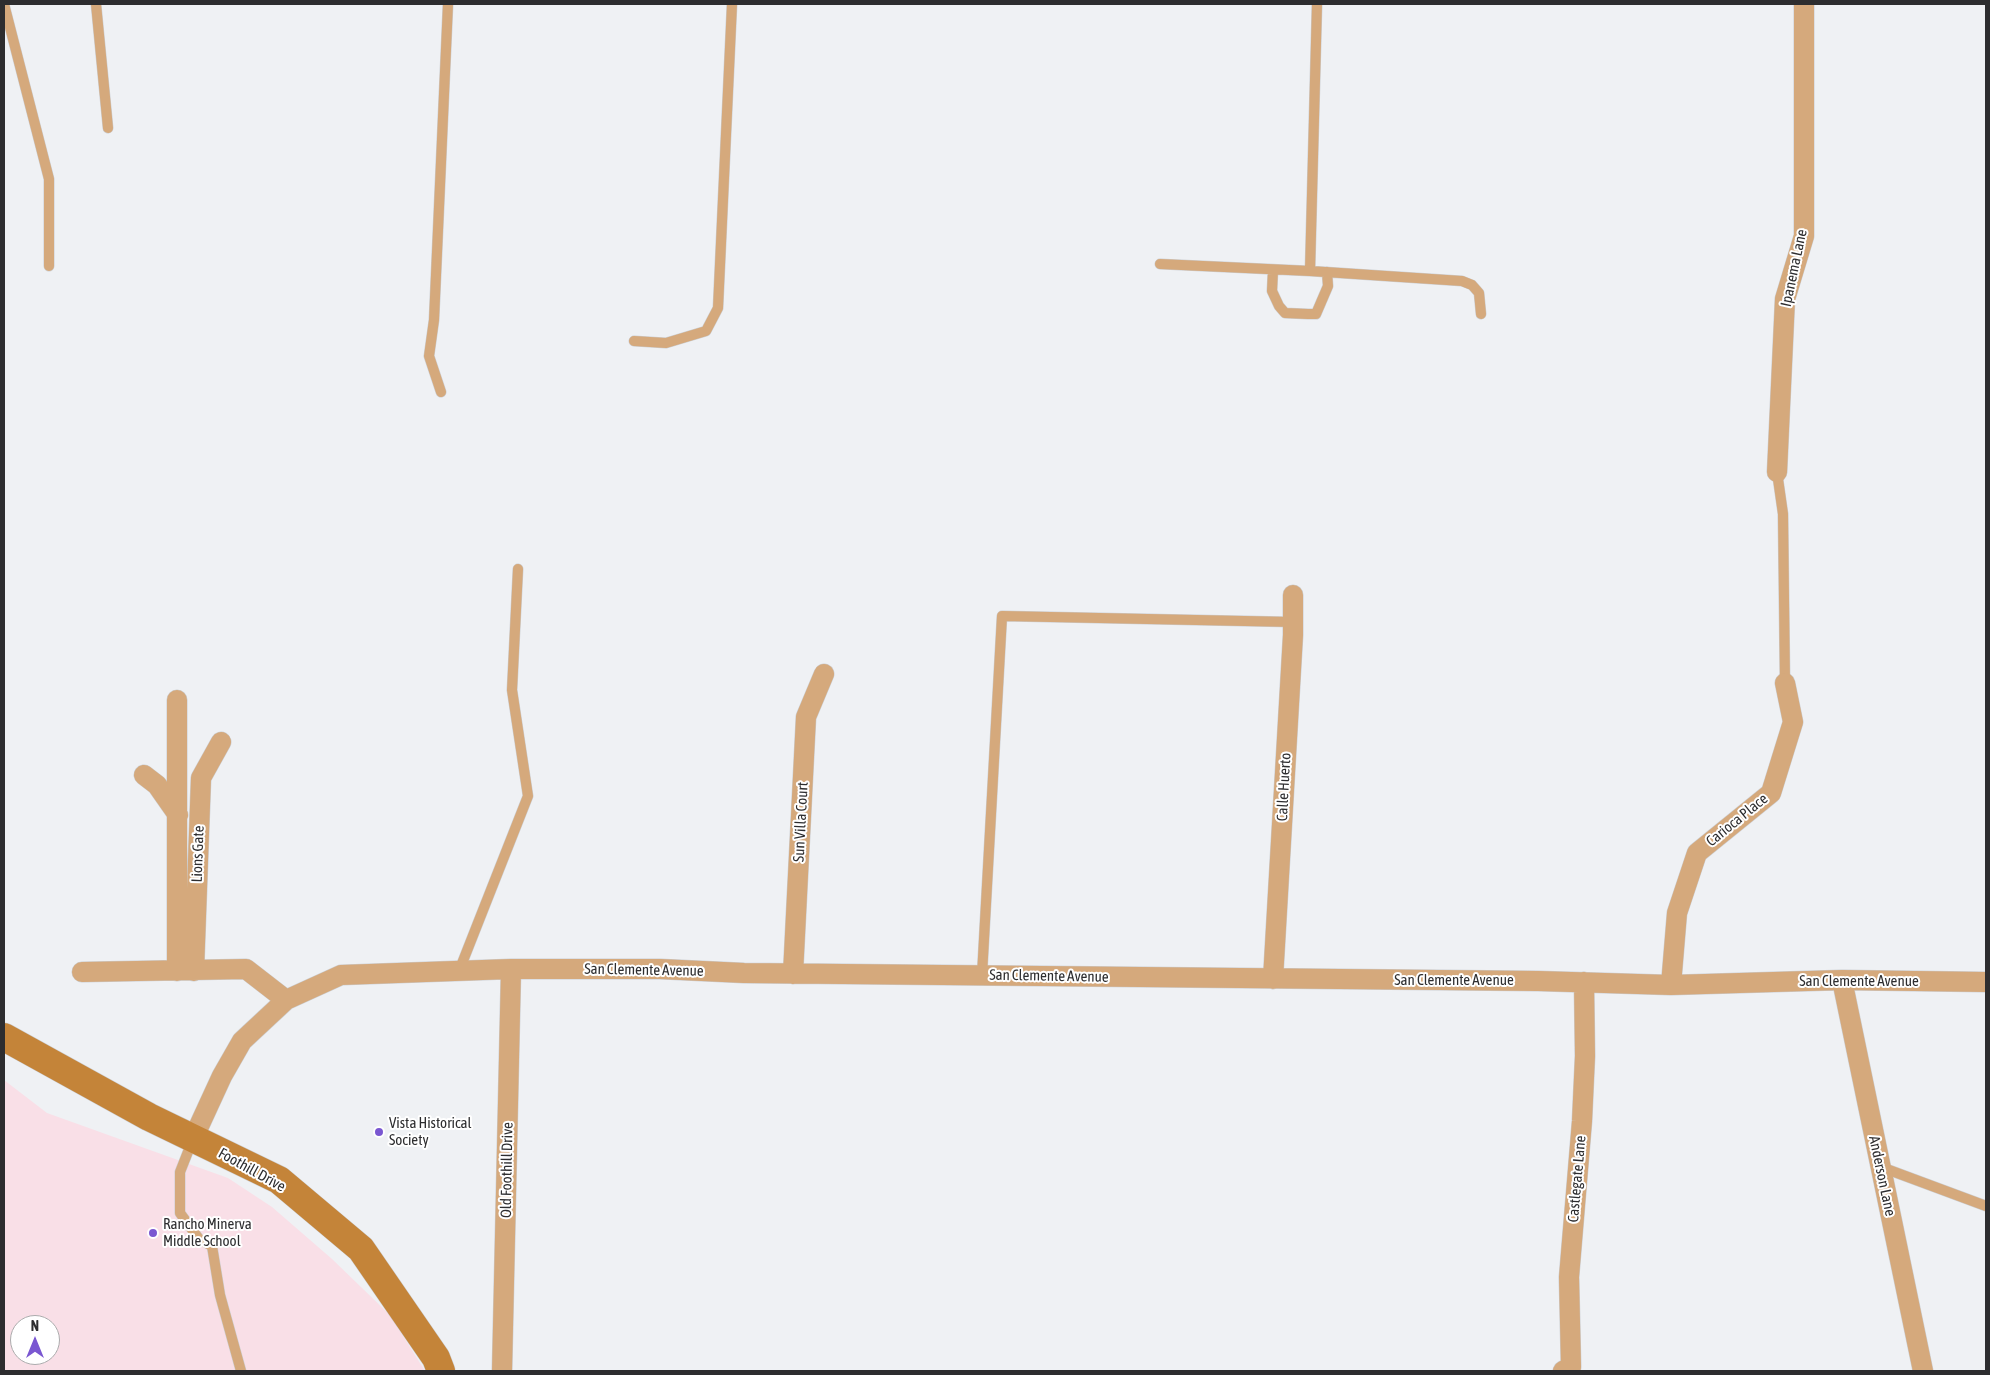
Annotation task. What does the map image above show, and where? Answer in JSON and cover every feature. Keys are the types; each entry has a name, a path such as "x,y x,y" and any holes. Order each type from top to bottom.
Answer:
{"main road":[{"name":"Foothill Drive","path":"4,1037 132,1108 278,1180 361,1249 436,1358 441,1371"}],"street":[{"name":"Ipanema Lane","path":"1777,472 1785,299 1804,236 1804,4"},
{"name":"Calle Huerto","path":"1273,979 1293,596"},
{"name":"Sun Villa Court","path":"793,974 806,717 824,674"},
{"name":"Carioca Place","path":"1671,985 1678,914 1697,853 1771,793 1793,722 1785,683"},
{"path":"177,700 178,815 185,971"},
{"name":"Lions Gate","path":"185,971 201,778 221,742"},
{"path":"144,775 156,784 178,815"},
{"path":"82,972 246,969 286,1000"},
{"name":"San Clemente Avenue","path":"193,1138 222,1076 242,1040 286,1000 341,976 511,969 660,969 793,974 1584,982 1671,985 1842,980 1986,982"},
{"name":"Old Foothill Drive","path":"502,1371 511,969"},
{"name":"Anderson Lane","path":"1842,980 1923,1371"},
{"name":"Castlegate Lane","path":"1563,1371 1571,1367 1569,1277 1583,1111 1585,1056 1584,982"}],"lane":[{"path":"4,4 49,179 49,266"},
{"path":"96,4 108,128"},
{"path":"441,392 429,356 434,320 448,4"},
{"path":"634,341 666,343 706,331 718,308 732,4"},
{"path":"1310,271 1317,4"},
{"path":"1160,264 1462,281 1480,293 1481,314"},
{"path":"1273,270 1272,291 1279,306 1285,313 1308,314 1316,314 1328,286 1327,272"},
{"path":"1777,472 1783,514 1785,683"},
{"path":"458,971 528,796 512,690 518,569"},
{"path":"982,976 1002,616 1293,622"},
{"path":"193,1138 180,1172 180,1213 199,1239 212,1246 220,1295 241,1371"},
{"path":"1880,1167 1986,1206"}],"shaded area":[{"name":"Rancho Minerva Middle School","path":"4,1080 47,1113 228,1178 272,1207 332,1259 390,1315 425,1371 4,1371"}],"place":[{"name":"Vista Historical Society","path":"379,1132"},
{"name":"Rancho Minerva Middle School","path":"153,1233"}]}
